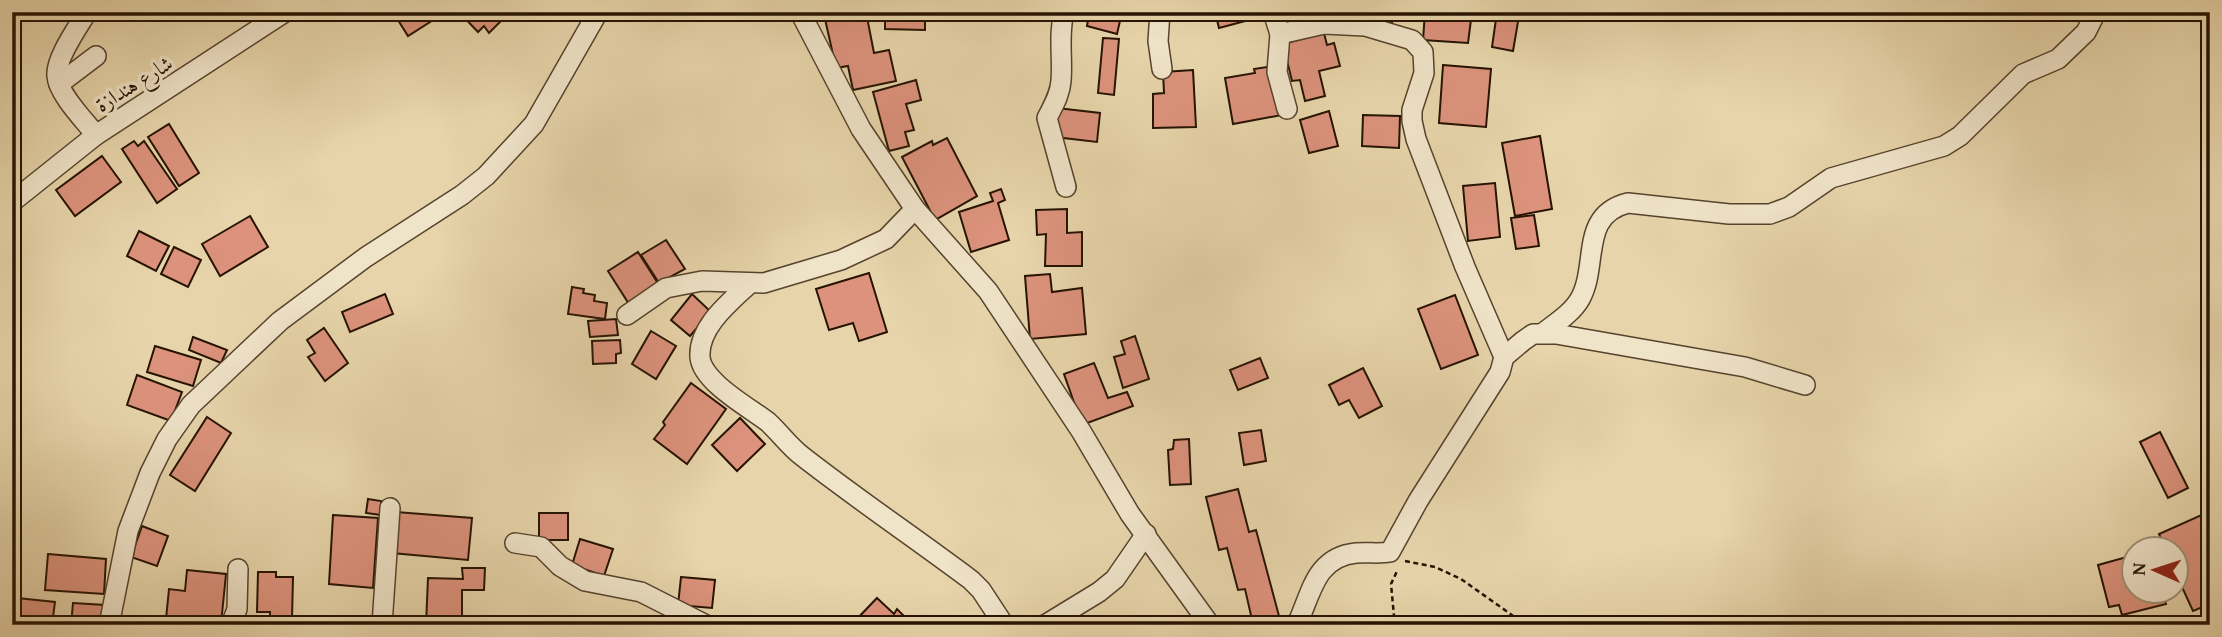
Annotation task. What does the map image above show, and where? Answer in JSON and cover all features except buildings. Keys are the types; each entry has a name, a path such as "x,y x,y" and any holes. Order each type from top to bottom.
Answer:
{"street":[{"path":"87,12 56,74 59,84 96,135"},
{"name":"شارع هندازة","path":"12,202 96,135 285,12"},
{"path":"109,625 128,531 150,473 167,439 191,405 280,321 366,257 462,195 486,176 534,124 598,12"},
{"path":"800,12 861,129 915,209 988,291 1081,431 1130,514 1210,625"},
{"path":"1063,12 1060,48 1062,81 1057,100 1047,117 1066,187"},
{"path":"1160,12 1158,41 1162,68"},
{"path":"1273,12 1280,34 1277,72 1287,109"},
{"path":"1544,333 1579,301 1587,280 1594,232 1603,216 1613,207 1628,203 1729,214 1770,214 1789,207 1831,178 1944,146 1960,136 2023,74 2058,59 2086,32 2096,12"},
{"path":"1280,34 1324,24 1365,26 1412,40 1423,51 1424,73 1412,110 1416,139 1465,267 1504,357"},
{"path":"59,84 96,56"},
{"path":"627,315 666,288 702,282 764,283 841,260 886,239 915,209"},
{"path":"749,284 707,329 702,341 700,359 708,376 767,422 799,454 971,580 981,590 1004,625"},
{"path":"1294,625 1299,620 1321,570 1335,558 1357,553 1390,552 1425,489 1500,372 1504,357 1534,334 1544,333 1745,367 1805,385"},
{"path":"382,625 390,508"},
{"path":"1045,625 1115,579 1146,534"},
{"path":"515,543 541,547 561,566 584,581 640,592 706,625"},
{"path":"231,625 237,608 238,569"}],"path":[{"path":"1390,552 1409,562 1435,567 1461,579 1526,625"},
{"path":"1388,625 1395,610 1391,584 1393,576 1398,568 1409,562"}]}
